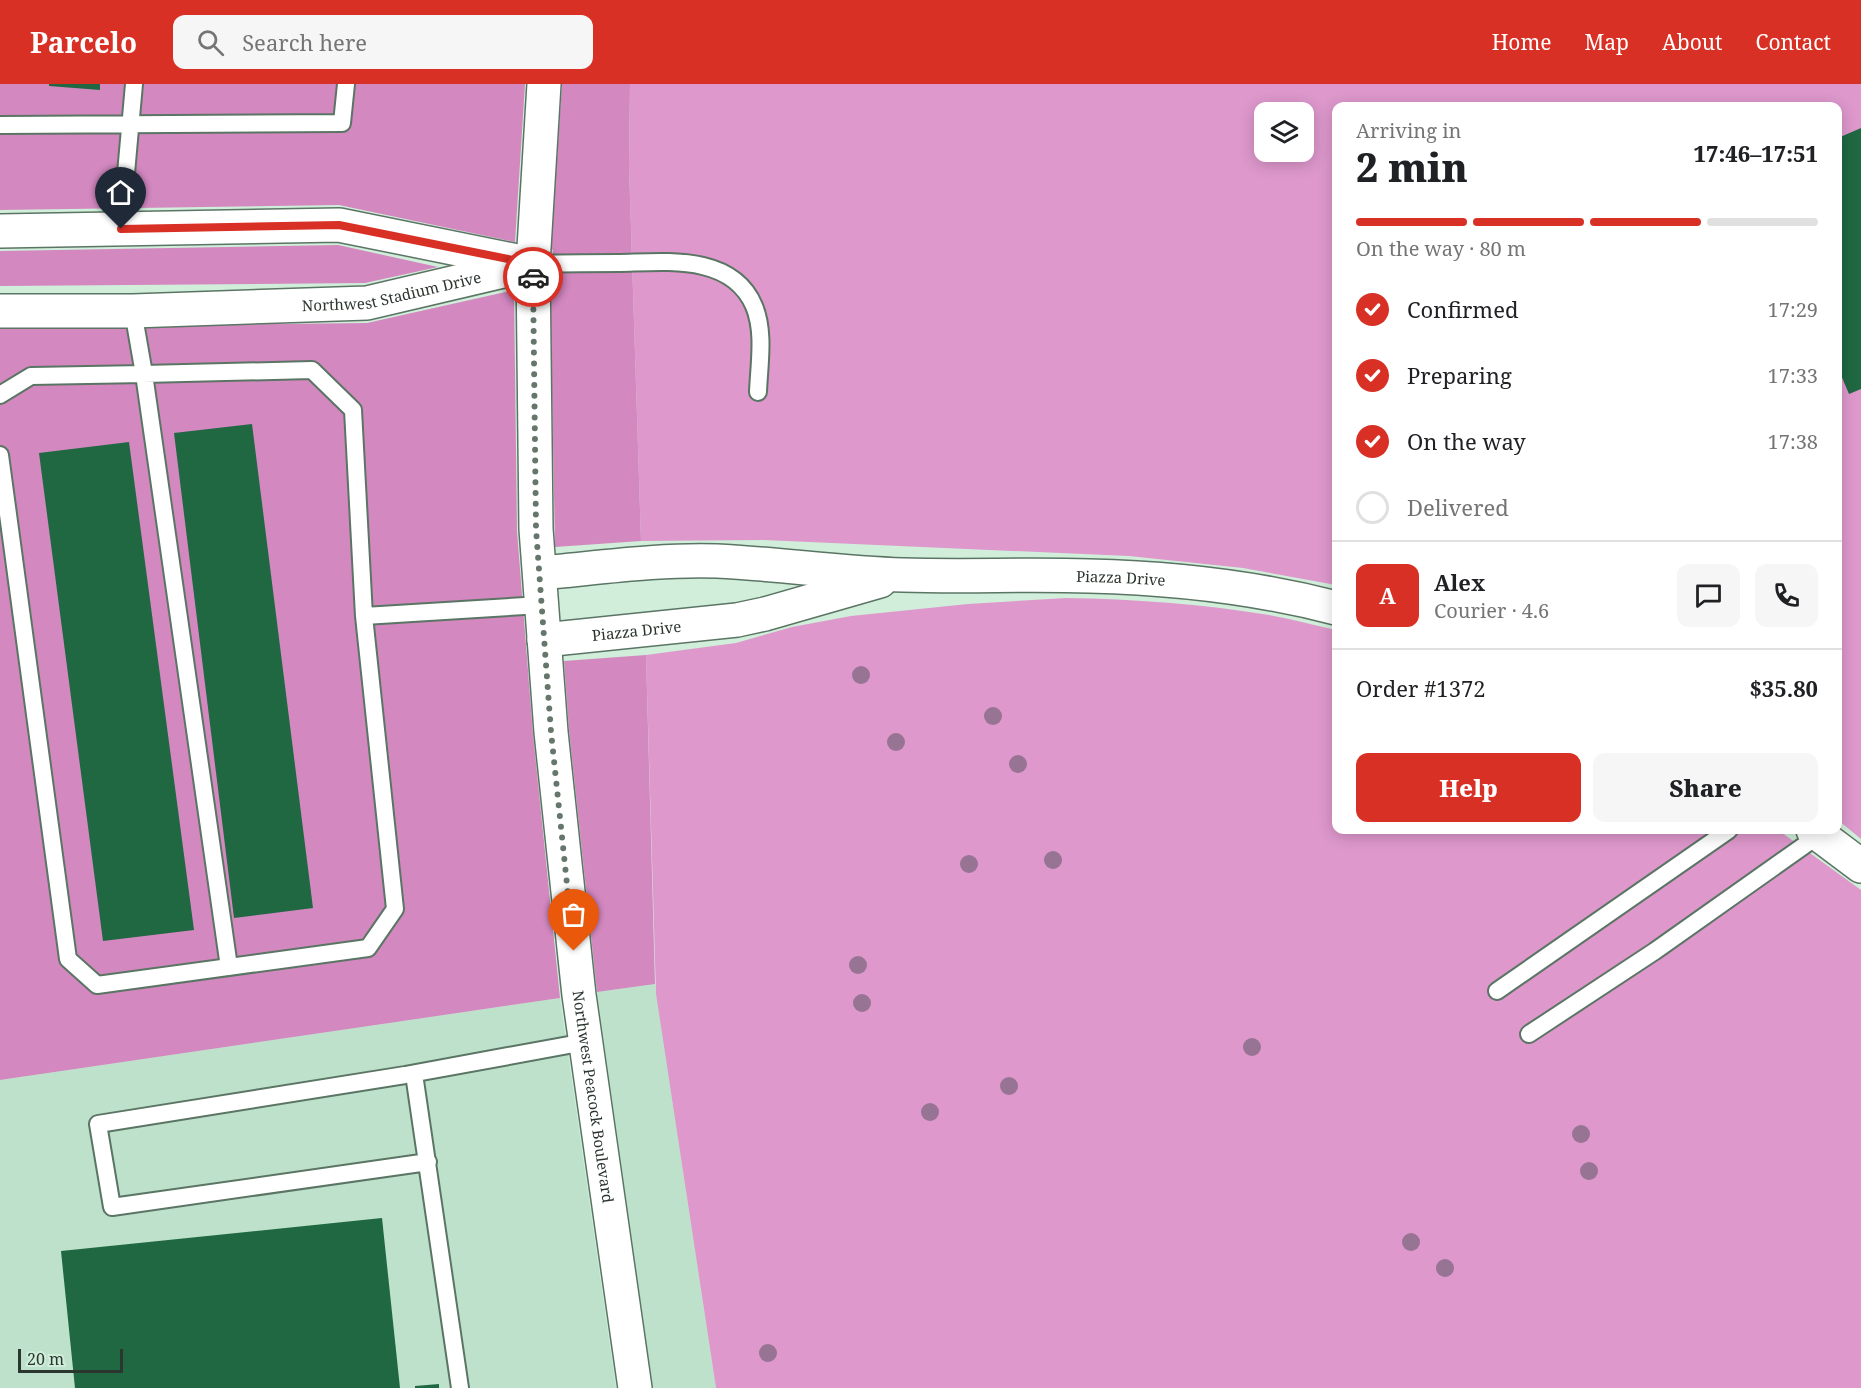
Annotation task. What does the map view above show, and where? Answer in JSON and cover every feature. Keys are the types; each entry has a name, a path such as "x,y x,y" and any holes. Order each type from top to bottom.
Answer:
{"street":[{"name":"Northwest Peacock Boulevard","path":"544,84 533,264 536,529 541,605 551,732 579,995 635,1388"},
{"name":"Northwest Stadium Drive","path":"0,231 339,225 533,264"},
{"name":"Northwest Stadium Drive","path":"0,311 133,311 367,303 533,264"},
{"name":"Piazza Drive","path":"540,573 715,561 902,575 1090,576 1175,580 1279,594 1332,607"},
{"name":"Piazza Drive","path":"544,640 737,620 902,575"},
{"path":"1819,834 1861,866"}],"lane":[{"path":"121,229 134,84"},
{"path":"0,125 342,123 346,84"},
{"path":"533,264 679,262 720,272 744,289 755,308 760,332 758,393"},
{"path":"133,311 229,967"},
{"path":"0,395 31,376 312,370 353,410 364,616 395,909 368,948 97,985 68,959 0,455"},
{"path":"364,616 541,605"},
{"path":"1497,991 1723,834"},
{"path":"1529,1034 1655,951 1813,834"},
{"path":"428,1162 112,1207 98,1124 414,1074 585,1042"},
{"path":"414,1074 460,1388"}],"shaded area":[{"path":"0,84 525,84 515,242 339,205 0,210"},
{"path":"562,84 630,84 629,166 641,541 555,547 550,282 553,281 550,266 553,250 551,249"},
{"path":"630,84 1861,84 1861,839 1842,823 1842,102 1332,102 1332,584 1243,568 1129,556 764,540 641,541 629,166"},
{"path":"338,245 438,267 365,283 0,286 0,251"},
{"path":"514,290 517,531 533,734 560,998 0,1080 0,327 367,323"},
{"path":"1066,598 1142,601 1269,615 1332,629 1332,834 1784,834 1861,890 1861,1388 716,1388 656,994 646,655 736,643 792,627 851,616 968,604"},
{"path":"646,655 655,984 597,992 569,730 564,661"},
{"path":"655,984 716,1388 653,1388 597,992"},
{"path":"560,998 616,1388 0,1388 0,1080"}],"building":[{"path":"49,84 100,84 100,90 49,86"},
{"path":"1861,128 1861,389 1849,394 1842,377 1842,136"},
{"path":"252,424 313,908 234,918 174,433"},
{"path":"129,442 194,930 103,941 39,453"},
{"path":"382,1218 400,1388 75,1388 61,1251"},
{"path":"439,1384 439,1388 415,1388 415,1386"}],"way so far":[{"path":"533,277 536,529 551,732 574,951"}],"route":[{"path":"121,229 339,225 533,264 533,277"}]}
